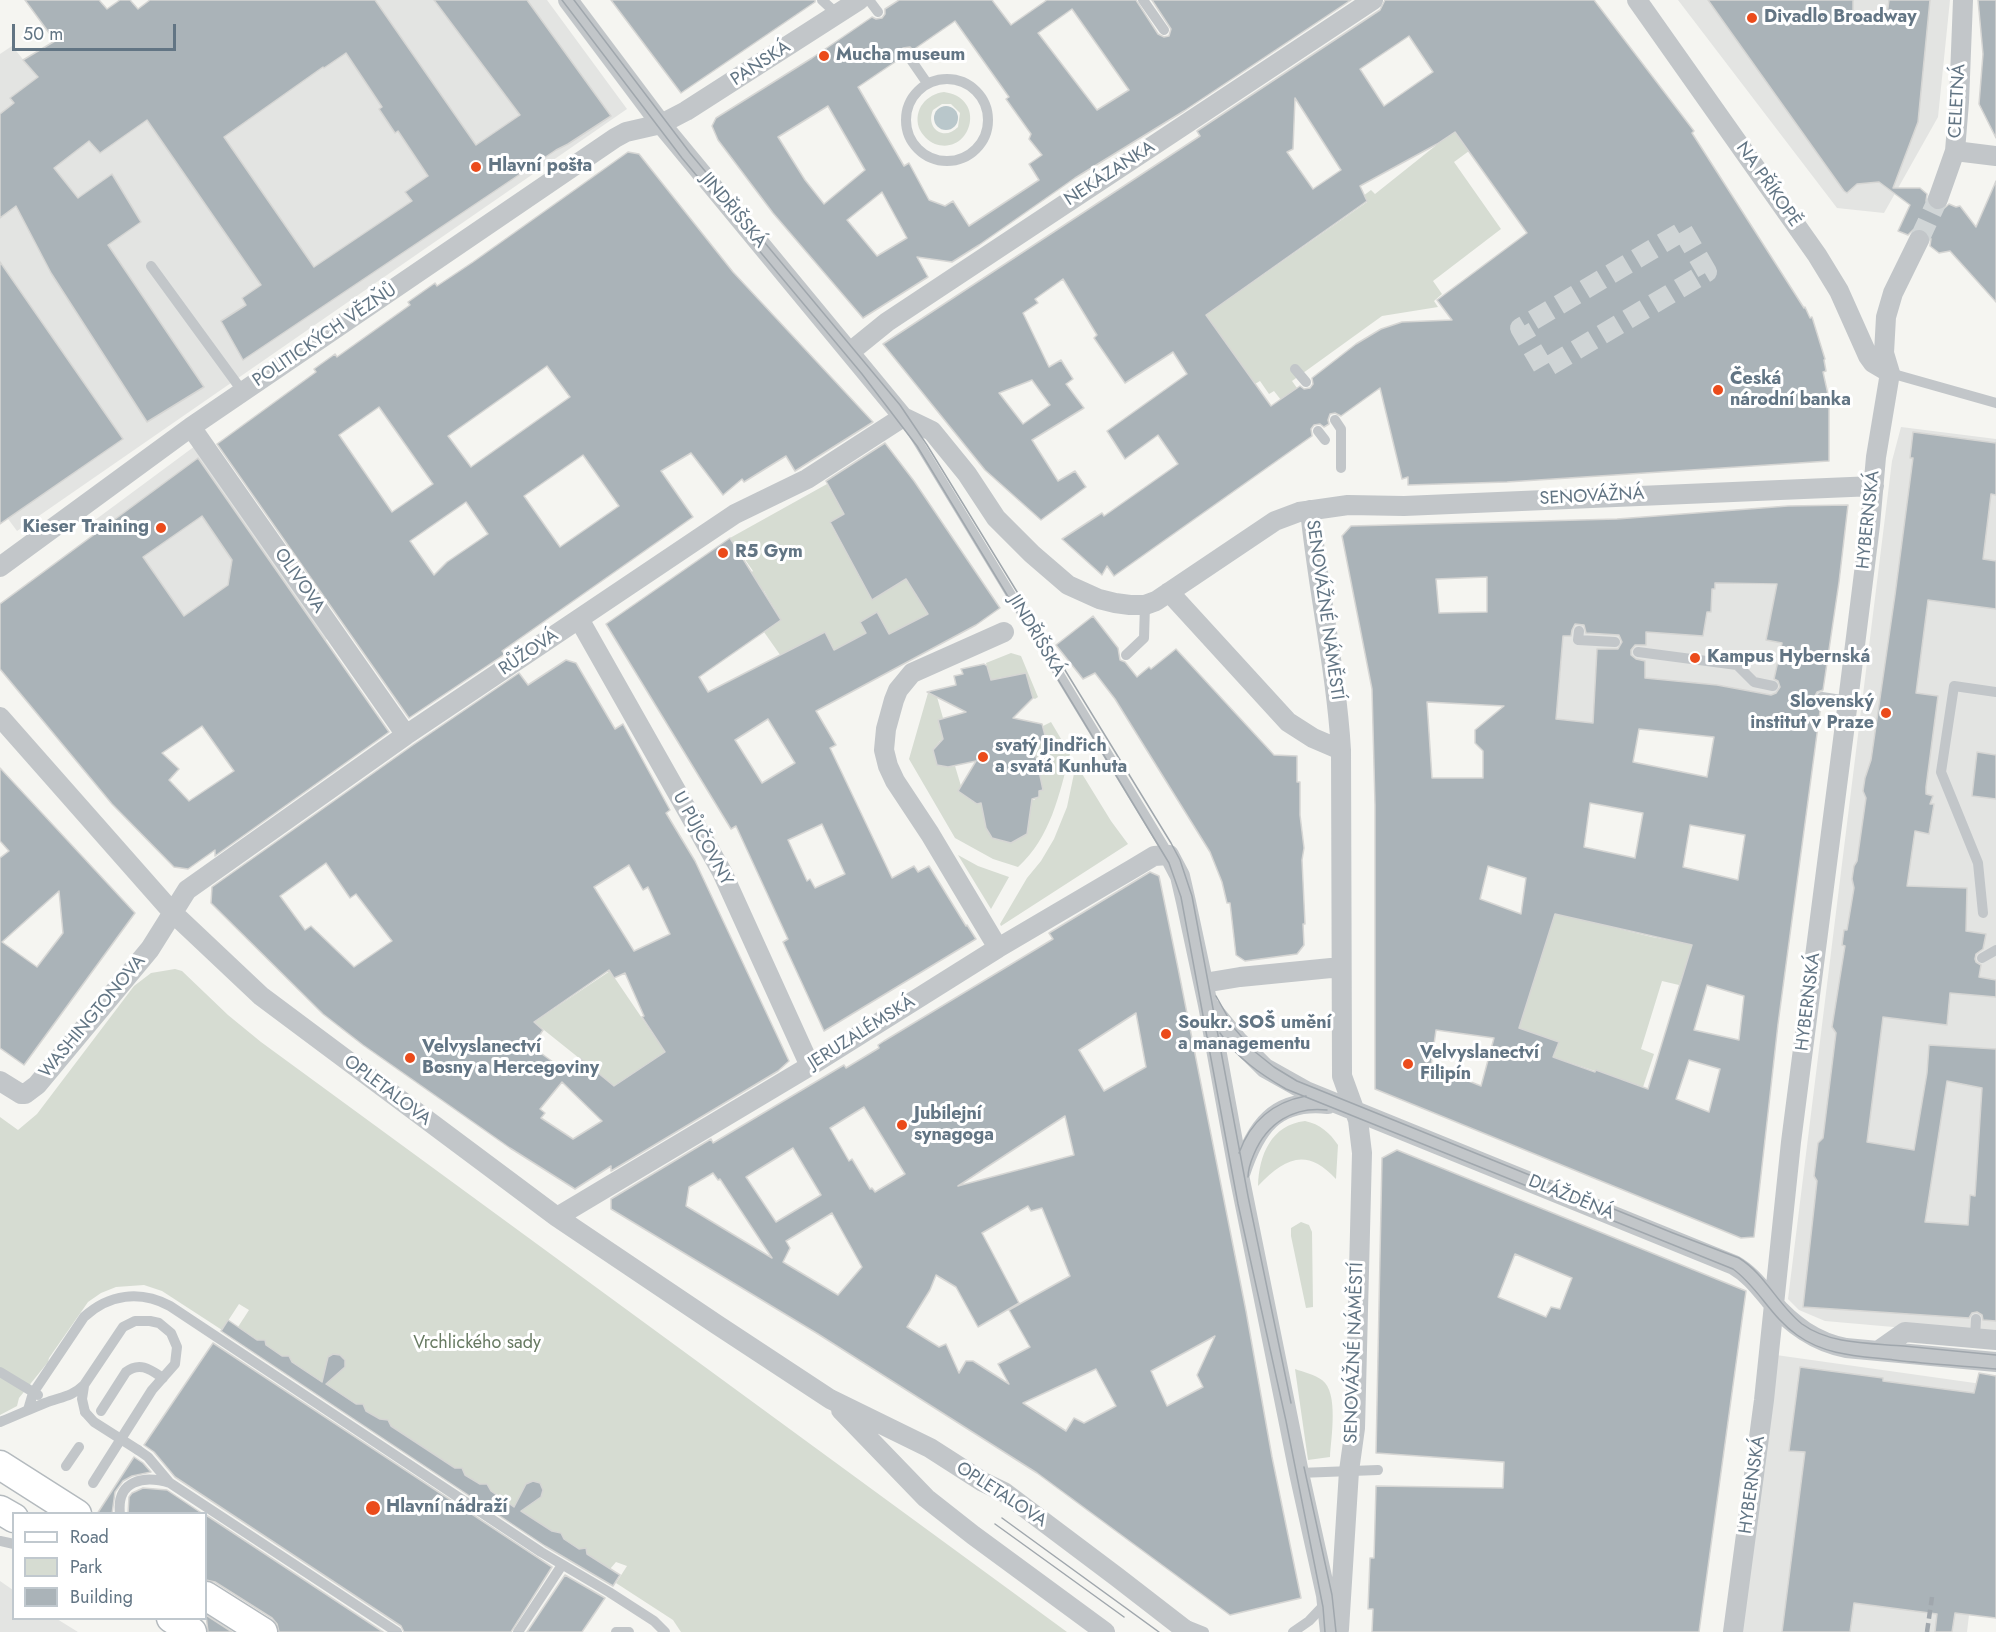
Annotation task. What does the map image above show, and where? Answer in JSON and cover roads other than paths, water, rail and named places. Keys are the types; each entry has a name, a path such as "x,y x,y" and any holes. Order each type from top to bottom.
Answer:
{"main road":[{"path":"0,1465 74,1512"},
{"path":"207,1597 263,1632"},
{"path":"174,1620 192,1632"}],"street":[{"name":"JINDŘIŠSKÁ","path":"568,0 661,124 903,417 932,431 967,474 996,518 1032,554 1068,585 1099,599 1130,605 1144,605"},
{"name":"PANSKÁ","path":"661,124 693,107 833,7 859,0"},
{"name":"NEKÁZANKA","path":"850,352 887,322 1373,0"},
{"name":"NA PŘÍKOPĚ","path":"1637,0 1817,255 1839,291 1868,356 1873,363 1890,373"},
{"name":"CELETNÁ","path":"1938,199 1955,151 1963,0"},
{"name":"POLITICKÝCH VĚZŇŮ","path":"0,567 192,427 615,138 626,132 661,124"},
{"path":"1955,151 1996,156"},
{"path":"1890,373 1884,353 1888,305 1919,240"},
{"name":"HYBERNSKÁ","path":"1732,1632 1764,1400 1791,1142 1848,701 1880,429 1890,373"},
{"name":"RŮŽOVÁ","path":"173,913 188,890 406,735 735,514 807,479 903,417"},
{"name":"OLIVOVA","path":"192,427 406,735"},
{"name":"SENOVÁŽNÁ","path":"1310,510 1348,505 1416,505 1874,486"},
{"name":"SENOVÁŽNÉ NÁMĚSTÍ","path":"1169,592 1275,521 1310,510 1338,704 1341,750 1341,1076 1360,1131 1362,1153 1355,1428 1331,1631"},
{"path":"1144,605 1156,601 1169,592 1288,722 1312,738 1341,750"},
{"name":"U PŮJČOVNY","path":"579,619 723,872 810,1066"},
{"name":"JINDŘIŠSKÁ","path":"998,948 930,834 895,781 884,750 886,729 894,699 898,690 912,673 1004,632"},
{"name":"OPLETALOVA","path":"0,717 173,913 261,996 557,1217 830,1399 930,1448 983,1482 1004,1492 1181,1626"},
{"name":"JERUZALÉMSKÁ","path":"557,1217 810,1066 998,948 1154,856 1169,855"},
{"name":"SENOVÁŽNÉ NÁMĚSTÍ","path":"1169,855 1182,885 1204,983 1239,1175 1327,1602 1331,1631"},
{"name":"WASHINGTONOVA","path":"0,1081 21,1094 36,1085 150,949 173,913"},
{"path":"1204,983 1341,967"},
{"name":"SENOVÁŽNÉ NÁMĚSTÍ","path":"1208,1005 1244,1048 1265,1068 1306,1091 1354,1111"},
{"path":"1239,1175 1249,1149 1262,1127 1280,1111 1292,1106 1315,1102 1354,1111"},
{"name":"DLÁŽDĚNÁ","path":"1354,1111 1734,1264 1752,1278 1774,1305 1793,1323 1814,1338 1837,1346 1996,1362"},
{"path":"1878,1351 1905,1332 1975,1328 1996,1340"},
{"name":"OPLETALOVA","path":"830,1399 926,1498 1105,1632"}],"lane":[{"path":"822,0 833,7"},
{"path":"869,0 878,12"},
{"path":"1143,0 1164,30"},
{"path":"907,54 927,83"},
{"path":"940,79 953,79 965,83 976,91 984,102 988,114 988,127 976,150 964,158 951,162 936,161 923,155 913,145 907,132 905,118 908,104 916,92 927,83 940,79"},
{"path":"151,266 243,392"},
{"path":"1295,369 1306,382"},
{"path":"1890,373 1996,403"},
{"name":"JINDŘIŠSKÁ","path":"903,417 1169,855"},
{"path":"1335,420 1341,429 1341,468"},
{"path":"1126,655 1144,638 1144,605"},
{"path":"1579,631 1578,640 1615,642"},
{"path":"1638,652 1737,665 1754,682 1773,686"},
{"path":"1983,913 1977,863 1941,772 1954,686 1996,692"},
{"path":"1822,697 1848,701"},
{"path":"1982,958 1996,950"},
{"path":"28,1410 33,1393 84,1317 102,1303 124,1296 149,1297 170,1306 562,1565 654,1621 665,1632"},
{"path":"0,1422 49,1401 72,1396 84,1385 123,1327 129,1323 143,1320 165,1327 177,1347 175,1364 152,1390 93,1483"},
{"path":"101,1411 126,1371 145,1367 163,1378"},
{"path":"0,1372 49,1401"},
{"path":"84,1385 82,1399 89,1418 148,1457 170,1483 397,1632"},
{"path":"66,1466 79,1447"},
{"path":"1299,1473 1378,1470"},
{"path":"120,1512 121,1496 130,1485 147,1479 170,1483"},
{"path":"518,1632 562,1565"},
{"path":"1293,1632 1309,1621 1327,1602"},
{"path":"1181,1626 1204,1632"},
{"path":"616,1632 629,1632"}],"tunnel":[{"path":"1919,240 1938,199"},
{"path":"1683,231 1707,272 1544,369 1520,328 1683,231"}],"tram line":[{"path":"562,0 682,158 862,374 917,446 1169,863 1181,897 1238,1204 1286,1421 1323,1607 1325,1632"},
{"path":"574,0 690,153 900,405 927,445 1180,860 1192,896 1248,1196 1291,1403"},
{"path":"1216,996 1234,1028 1254,1051 1297,1081 1739,1258 1756,1272 1793,1316 1813,1331 1852,1342 1996,1355"},
{"path":"1220,1033 1250,1065 1286,1089 1733,1269 1750,1284 1788,1328 1808,1342 1831,1351 1856,1356 1996,1369"},
{"path":"1239,1153 1249,1132 1264,1115 1283,1103 1306,1096"},
{"path":"1248,1177 1254,1154 1266,1133 1274,1125 1293,1114 1315,1109 1327,1110"},
{"path":"1304,1467 1332,1595 1336,1632"},
{"path":"1002,1518 1159,1632"},
{"path":"995,1524 1124,1617"}],"railway":[{"path":"1927,1632 1932,1597"}],"place":[{"name":"Divadlo Broadway","path":"1752,18"},
{"name":"Mucha museum","path":"824,56"},
{"name":"Hlavní pošta","path":"476,167"},
{"name":"Česká národní banka","path":"1718,390"},
{"name":"Kieser Training","path":"161,528"},
{"name":"R5 Gym","path":"723,553"},
{"name":"Kampus Hybernská","path":"1695,658"},
{"name":"Slovenský institut v Praze","path":"1886,713"},
{"name":"svatý Jindřich a svatá Kunhuta","path":"983,757"},
{"name":"Soukr. SOŠ umění a managementu","path":"1166,1034"},
{"name":"Velvyslanectví Bosny a Hercegoviny","path":"410,1058"},
{"name":"Velvyslanectví Filipín","path":"1408,1064"},
{"name":"Jubilejní synagoga","path":"902,1125"},
{"name":"Hlavní nádraží","path":"373,1508"}],"park label":[{"name":"Vrchlického sady","path":"477,1344"}]}
